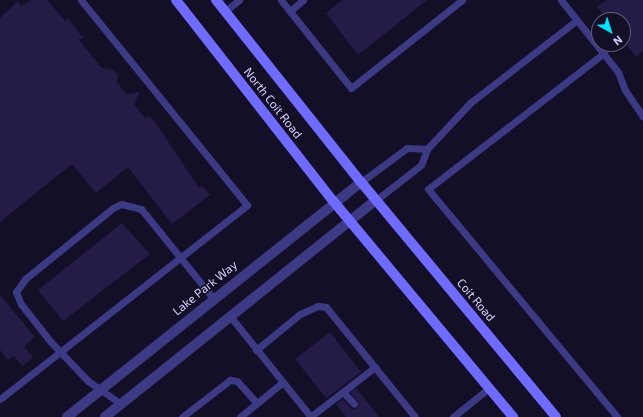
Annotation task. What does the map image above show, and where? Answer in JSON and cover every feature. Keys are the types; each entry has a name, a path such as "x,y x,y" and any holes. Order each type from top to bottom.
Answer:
{"main road":[{"name":"North Coit Road","path":"176,0 350,221"},
{"name":"North Coit Road","path":"216,0 376,200"},
{"name":"Coit Road","path":"376,200 556,417"},
{"path":"350,221 513,417"}],"street":[{"name":"Lake Park Way","path":"67,417 213,298 361,182"},
{"path":"105,417 376,200"}],"lane":[{"path":"0,399 247,205 81,0"},
{"path":"225,11 239,0"},
{"path":"281,0 351,88 462,0"},
{"path":"290,11 303,0"},
{"path":"562,0 618,72 626,90 643,117"},
{"path":"376,200 421,165 427,149 470,103 577,20"},
{"path":"604,53 428,188 617,417"},
{"path":"361,182 407,148 427,149"},
{"path":"121,404 100,391 60,352 21,304 16,292 25,279 113,208 121,204 141,210 213,298"},
{"path":"256,350 300,314 318,306 326,307 416,417"},
{"path":"230,316 310,417 375,367"},
{"path":"182,417 230,380 237,381 257,403"},
{"path":"240,417 283,382"},
{"path":"453,417 489,388"},
{"path":"343,392 354,404"}],"building":[{"path":"32,0 47,0 65,21 68,18 83,38 79,40 102,68 114,70 118,75 117,82 126,94 140,92 134,104 145,118 148,116 153,119 199,188 203,186 210,195 172,224 128,167 96,193 72,164 0,222 0,18 18,1 21,6"},
{"path":"342,0 427,0 358,55 326,13"},
{"path":"606,0 643,0 643,51 636,57 631,50 631,12 601,12 597,7"},
{"path":"122,223 150,254 63,321 38,290"},
{"path":"0,295 35,337 24,346 33,358 22,366 14,356 8,360 0,350"},
{"path":"330,332 361,372 326,398 295,359"},
{"path":"356,388 379,417 346,417 336,404 342,399 352,409 357,408 359,403 350,392"}]}
